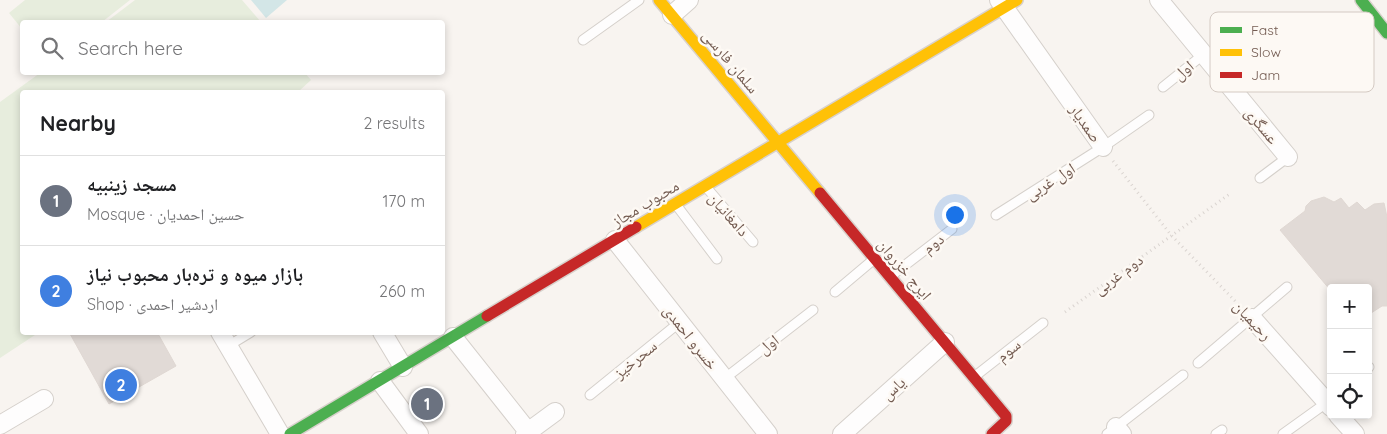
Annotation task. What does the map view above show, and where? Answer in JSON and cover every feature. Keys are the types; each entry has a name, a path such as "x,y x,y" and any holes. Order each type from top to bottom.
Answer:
{"main road":[{"name":"سلمان فارسی","path":"659,0 778,143"},
{"path":"1361,0 1370,12"},
{"name":"محبوب مجاز","path":"290,434 778,143 1007,2"},
{"path":"1374,16 1387,33"},
{"name":"ایرج خزروان","path":"778,143 1006,416 1006,422 992,434"}],"street":[{"path":"672,15 689,0"},
{"name":"عسگری","path":"1159,0 1210,61"},
{"name":"صمدیار","path":"1007,2 1103,147"},
{"name":"عسگری","path":"1235,92 1288,156"},
{"name":"خسرو احمدی","path":"615,240 763,432"},
{"name":"رحیمیان","path":"1252,318 1327,400"},
{"path":"384,335 403,366"},
{"path":"453,337 528,433 555,412"},
{"path":"224,339 280,434"},
{"name":"یاس","path":"842,434 945,342"},
{"path":"380,381 418,434"},
{"path":"0,425 44,400"},
{"name":"رحیمیان","path":"1342,419 1354,434"}],"lane":[{"path":"583,40 639,0"},
{"name":"اول","path":"1163,87 1204,54"},
{"name":"اول غربی","path":"996,215 1103,147 1149,115"},
{"path":"1260,178 1288,156"},
{"name":"دامغانیان","path":"705,186 753,242"},
{"path":"675,204 717,260"},
{"name":"دوم","path":"890,276 952,229"},
{"path":"835,292 875,258"},
{"path":"1198,363 1288,287"},
{"name":"اول","path":"724,379 813,310"},
{"name":"سحرخیز","path":"590,395 680,322"},
{"name":"سوم","path":"974,377 1043,322"},
{"path":"224,339 239,335"},
{"path":"1115,432 1183,375"},
{"path":"1283,434 1327,409"}],"path":[{"name":"صمدیار","path":"1103,147 1172,235"},
{"name":"دوم غربی","path":"1065,312 1231,193"},
{"name":"رحیمیان","path":"1172,235 1252,318"}],"green space":[{"path":"25,0 130,0 105,20 20,20 20,27 9,13"},
{"path":"135,0 242,0 259,20 109,20"},
{"path":"37,75 307,75 311,80 300,90 20,90 20,335 35,335 0,358 0,102"}],"shaded area":[{"path":"251,0 287,0 266,18"}],"building":[{"path":"1324,197 1334,202 1341,198 1349,208 1357,202 1365,210 1374,204 1384,203 1387,217 1387,306 1382,306 1372,312 1372,284 1327,284 1327,286 1280,230 1305,211 1306,206 1311,201"},
{"path":"71,335 159,335 176,366 109,404"}],"traffic: fast":[{"path":"1361,0 1370,12"},
{"path":"1374,16 1387,33"},
{"path":"290,434 487,316"}],"traffic: slow":[{"path":"659,0 820,193"},
{"path":"636,227 1017,0"}],"traffic: jam":[{"path":"820,193 1006,416 1006,421 992,434"},
{"path":"487,316 636,227"}],"place":[{"name":"بازار میوه و تره‌بار محبوب نیاز","path":"121,385"},
{"name":"مسجد زینبیه","path":"427,404"}]}
